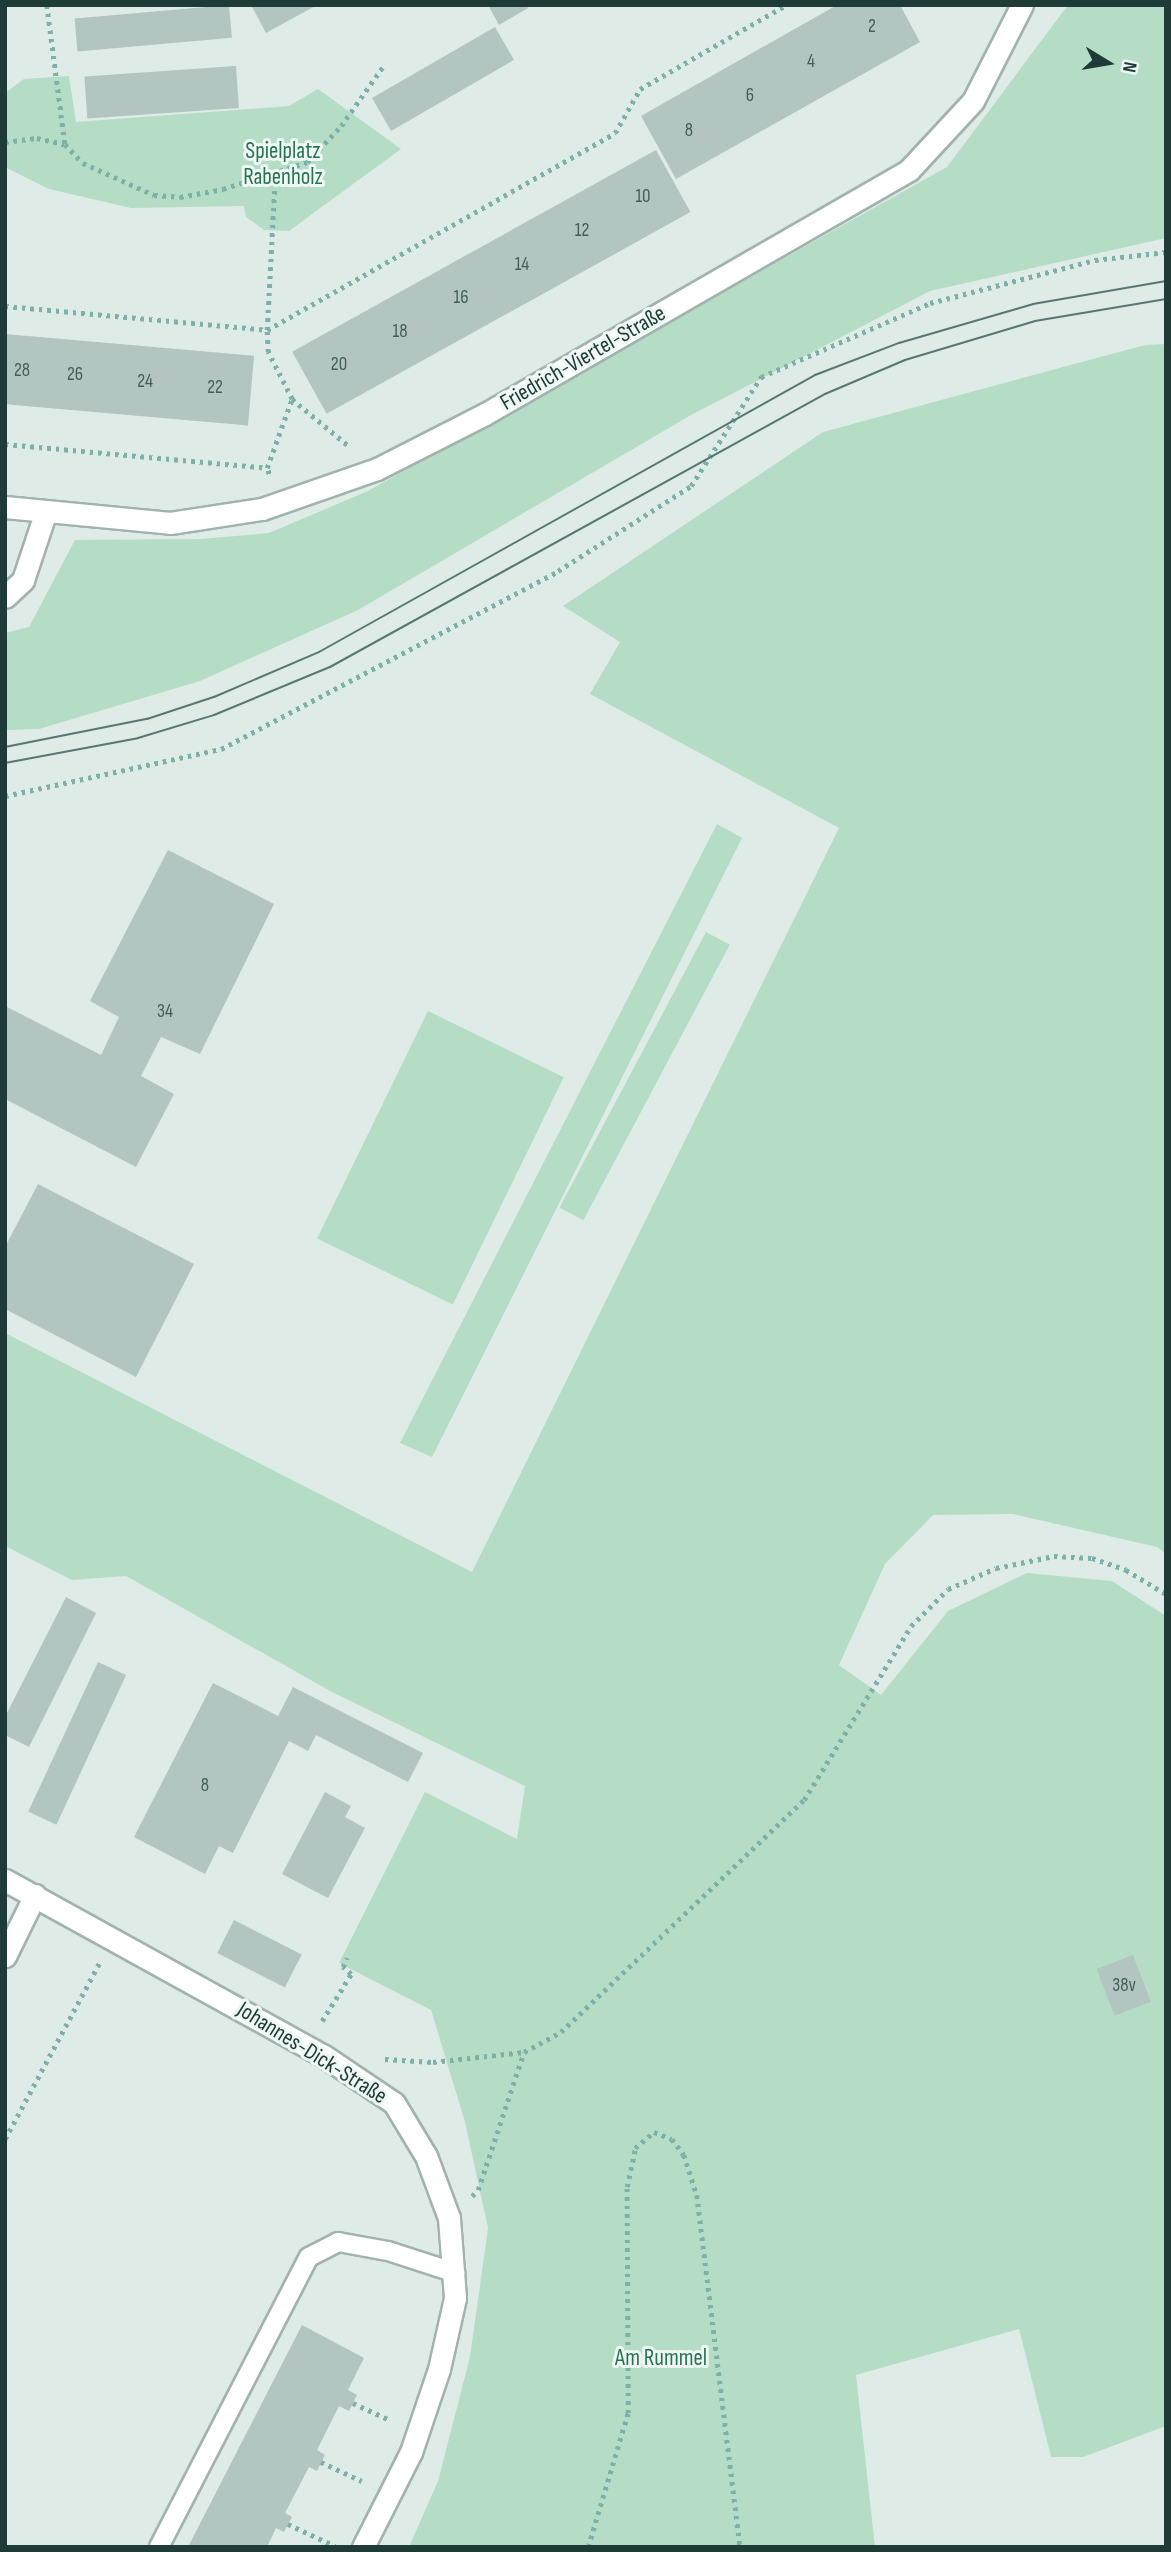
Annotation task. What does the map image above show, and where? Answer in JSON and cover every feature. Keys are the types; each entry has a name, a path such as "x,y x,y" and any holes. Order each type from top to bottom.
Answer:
{"street":[{"name":"Friedrich-Viertel-Straße","path":"5,508 45,514 170,523 277,504 360,475 485,414 909,170 973,102 1018,6"},
{"path":"5,597 23,580 45,514"},
{"name":"Johannes-Dick-Straße","path":"5,1880 114,1936 307,2047 394,2103 426,2156 449,2218 456,2273 439,2370 417,2433 363,2547"},
{"path":"5,1956 34,1895"}],"lane":[{"path":"159,2547 309,2257 338,2242 388,2251 456,2273"}],"path":[{"path":"47,5 65,144"},
{"path":"5,306 267,330 615,133 640,89 786,5"},
{"path":"5,142 37,138 65,144 83,163 154,195 180,197 275,175 307,162 324,148 384,65"},
{"path":"275,175 268,352 292,399 348,441 360,475"},
{"path":"5,796 221,749 558,571 691,486 761,377 929,303 1095,260 1166,252"},
{"path":"277,504 267,468 292,399"},
{"path":"5,444 267,468"},
{"path":"378,2059 433,2062 524,2052 561,2032 804,1800 911,1626 948,1589 996,1568 1054,1556 1093,1558 1126,1570 1166,1594"},
{"path":"5,2139 114,1936"},
{"path":"307,2047 351,1974 343,1967 347,1958"},
{"path":"449,2218 478,2190 524,2052"},
{"path":"588,2547 628,2413 627,2187 635,2148 654,2132 672,2139 684,2155 697,2195 740,2547"},
{"path":"353,2403 417,2433"},
{"path":"321,2462 389,2495"},
{"path":"288,2524 335,2547"}],"green space":[{"path":"1068,5 1166,5 1166,238 930,291 691,415 358,610 200,681 39,729 5,730 5,633 29,627 75,540 201,539 269,533 368,491 947,167"},
{"name":"Spielplatz Rabenholz","path":"69,76 76,122 289,106 318,89 401,149 289,231 264,230 246,217 244,206 131,208 49,189 5,167 5,93 24,79"},
{"name":"Am Rummel","path":"1166,344 1166,1554 1157,1547 1013,1514 933,1515 885,1564 839,1665 881,1695 948,1611 1027,1573 1112,1581 1166,1616 1166,2426 1083,2457 1051,2457 1019,2329 856,2375 875,2547 409,2547 438,2481 470,2357 488,2228 465,2122 431,2010 339,1963 425,1792 517,1839 525,1786 332,1692 126,1576 72,1580 5,1546 5,1333 472,1572 839,828 590,694 620,642 563,606 823,432 1145,345"},
{"path":"717,824 742,838 432,1457 400,1443"},
{"path":"706,932 730,945 583,1220 560,1207"},
{"path":"428,1011 564,1077 453,1305 317,1238"}],"building":[{"path":"229,5 232,38 77,51 75,19"},
{"path":"251,5 317,5 266,33"},
{"path":"488,5 526,5 528,8 499,25"},
{"path":"837,5 900,5 920,42 676,179 641,116"},
{"path":"495,27 514,60 391,131 372,98"},
{"path":"236,66 239,108 87,119 84,77"},
{"path":"656,150 690,212 327,414 292,352"},
{"path":"5,334 254,356 248,426 5,404"},
{"path":"168,850 274,904 200,1054 161,1037 141,1076 174,1094 136,1167 5,1099 5,1006 101,1055 119,1017 90,1001"},
{"path":"38,1184 194,1264 136,1377 5,1309 5,1247"},
{"path":"66,1597 96,1613 29,1747 5,1735 5,1717"},
{"path":"98,1662 126,1675 56,1825 28,1812"},
{"path":"213,1683 278,1716 293,1687 423,1753 408,1782 316,1735 308,1751 289,1741 233,1853 219,1846 205,1874 134,1837"},
{"path":"325,1792 351,1806 345,1817 365,1828 328,1898 282,1874"},
{"path":"234,1920 302,1955 285,1987 217,1953"},
{"path":"1133,1955 1151,2002 1115,2016 1097,1969"},
{"path":"302,2325 364,2358 348,2390 357,2395 349,2411 339,2406 317,2450 325,2455 317,2471 309,2467 285,2513 292,2517 284,2532 276,2528 267,2547 188,2547"}],"tram line":[{"path":"5,747 147,719 214,697 319,652 815,375 899,343 1033,304 1166,281"},
{"path":"5,763 138,738 214,715 330,667 825,394 905,360 1035,321 1166,299"}]}
